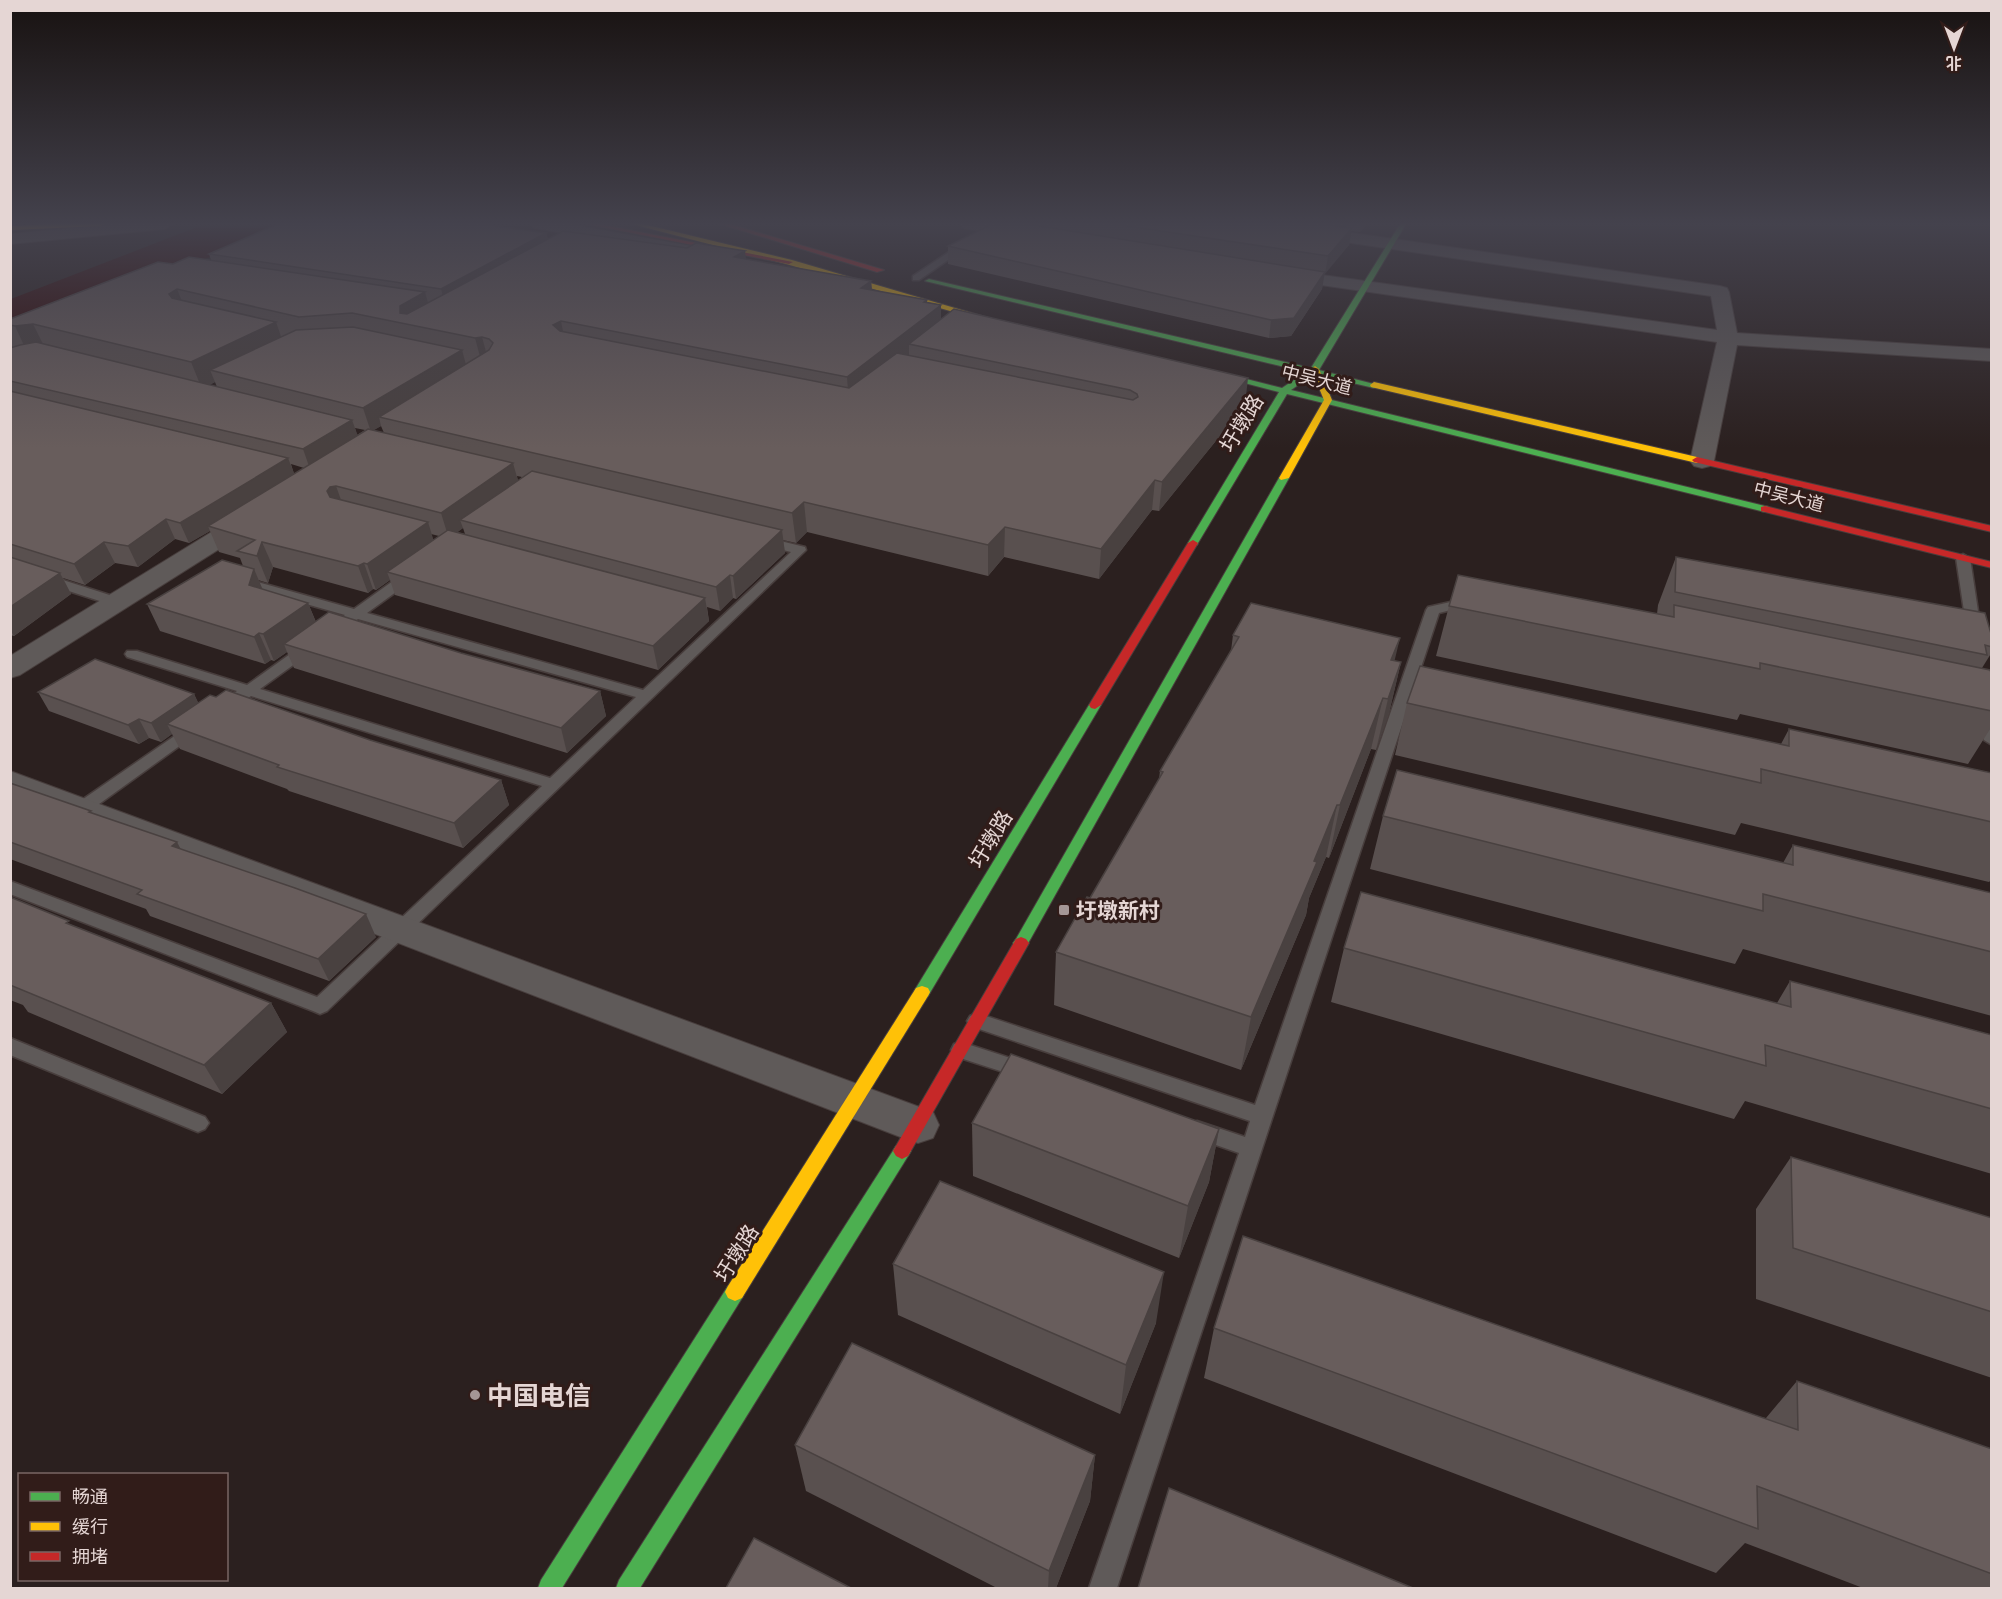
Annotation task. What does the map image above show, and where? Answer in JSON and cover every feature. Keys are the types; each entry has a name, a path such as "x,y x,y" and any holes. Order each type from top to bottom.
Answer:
{"main road":[{"path":"911,299 965,318 1006,324"},
{"name":"中吴大道","path":"1006,299 1992,529"},
{"path":"627,1588 918,1125 961,1050 1328,400 1315,369 1358,299"},
{"name":"中吴大道","path":"1194,369 1328,400 1992,565"},
{"name":"圩墩路","path":"549,1588 855,1103 1285,390 1315,369"}],"street":[{"path":"1441,299 1728,338 1992,355"},
{"path":"1702,461 1728,338 1721,299"},
{"path":"10,669 277,502"},
{"path":"10,781 918,1125"}],"lane":[{"path":"10,887 320,1006 647,696 721,618 800,550 754,539"},
{"path":"1963,558 1977,650"},
{"path":"82,808 423,566"},
{"path":"10,567 117,602"},
{"path":"239,581 647,696"},
{"path":"1103,1588 1433,610 1455,605 1490,613"},
{"path":"132,654 553,784"},
{"path":"1984,696 1992,740"},
{"path":"1964,714 1987,718"},
{"path":"977,1021 1261,1116"},
{"path":"10,1046 198,1123"},
{"path":"961,1050 1039,1076"},
{"path":"1184,1125 1250,1148"}],"shaded area":[{"path":"12,299 92,299 11,334"}],"building":[{"path":"63,299 175,299 276,322 191,362 33,324 10,325 10,319"},
{"path":"219,299 413,299 400,306 400,313 407,314 436,299 919,299 927,300 924,302 941,305 847,377 561,321 553,325 560,331 849,388 897,353 1133,400 1138,397 1130,390 909,344 954,309 1248,378 1162,482 1155,480 1101,549 1005,527 988,545 804,502 792,513 379,417 489,350 493,343 482,337 475,338 352,313 299,317"},
{"path":"1178,299 1307,299 1294,318 1271,320"},
{"path":"353,327 462,350 363,408 210,370 296,330"},
{"path":"36,342 352,420 303,449 10,381 10,348"},
{"path":"10,391 288,458 180,523 166,519 128,546 104,542 74,564 10,544"},
{"path":"368,429 513,463 441,513 336,486 330,487 327,491 330,497 428,522 367,564 358,566 262,542 257,556 237,551 255,540 208,526"},
{"path":"532,471 782,530 733,576 730,575 716,587 460,520"},
{"path":"448,530 705,598 653,646 387,572"},
{"path":"10,557 60,573 10,607"},
{"path":"1676,557 1985,613 1992,637 1992,647 1985,645 1987,655 1675,592"},
{"path":"222,560 254,569 249,585 308,603 263,634 259,633 254,637 147,604"},
{"path":"1458,575 1674,617 1674,605 1990,670 1992,711 1760,663 1760,669 1449,606"},
{"path":"1251,603 1400,638 1391,660 1401,662 1388,699 1383,698 1340,805 1337,805 1314,861 1317,862 1251,1017 1056,952 1087,897 1090,898 1163,772 1160,771 1239,637 1233,635"},
{"path":"329,612 461,653 600,691 561,728 284,644"},
{"path":"95,659 194,694 151,723 139,719 128,725 38,692"},
{"path":"1420,666 1789,746 1789,729 1992,773 1992,822 1761,769 1761,783 1407,703"},
{"path":"226,690 370,740 501,780 454,823 277,767 279,765 167,724 210,695 216,697"},
{"path":"1397,770 1793,865 1793,845 1992,893 1992,952 1763,894 1763,911 1383,816"},
{"path":"10,783 177,842 172,846 366,914 318,959 137,894 142,890 10,842"},
{"path":"1361,892 1791,1007 1790,981 1992,1035 1992,1109 1765,1045 1766,1066 1344,948"},
{"path":"10,897 69,921 66,923 271,1003 204,1065 10,985"},
{"path":"1011,1054 1219,1129 1188,1206 972,1123"},
{"path":"1791,1157 1992,1218 1992,1312 1793,1248"},
{"path":"940,1181 1164,1272 1126,1365 893,1264"},
{"path":"1243,1236 1798,1430 1797,1381 1992,1449 1992,1574 1757,1486 1758,1529 1214,1328"},
{"path":"852,1343 1095,1455 1049,1571 795,1445"},
{"path":"1169,1488 1413,1588 1138,1588"},
{"path":"754,1538 851,1588 726,1588"}],"traffic: fast":[{"path":"1004,299 1374,385"},
{"path":"1193,543 1285,390 1315,369 1358,299"},
{"path":"1203,371 1765,509"},
{"path":"1021,943 1284,478"},
{"path":"922,992 1095,705"},
{"path":"627,1588 902,1151"},
{"path":"549,1588 735,1292"}],"traffic: slow":[{"path":"917,299 995,321"},
{"path":"1284,478 1328,400 1315,369"},
{"path":"1374,385 1697,460"},
{"path":"735,1292 922,992"}],"traffic: jam":[{"path":"1697,460 1992,529"},
{"path":"1765,509 1992,565"},
{"path":"1095,705 1193,543"},
{"path":"902,1151 1021,943"}],"place":[{"name":"圩墩新村","path":"1064,910"},
{"name":"中国电信","path":"475,1395"}]}
